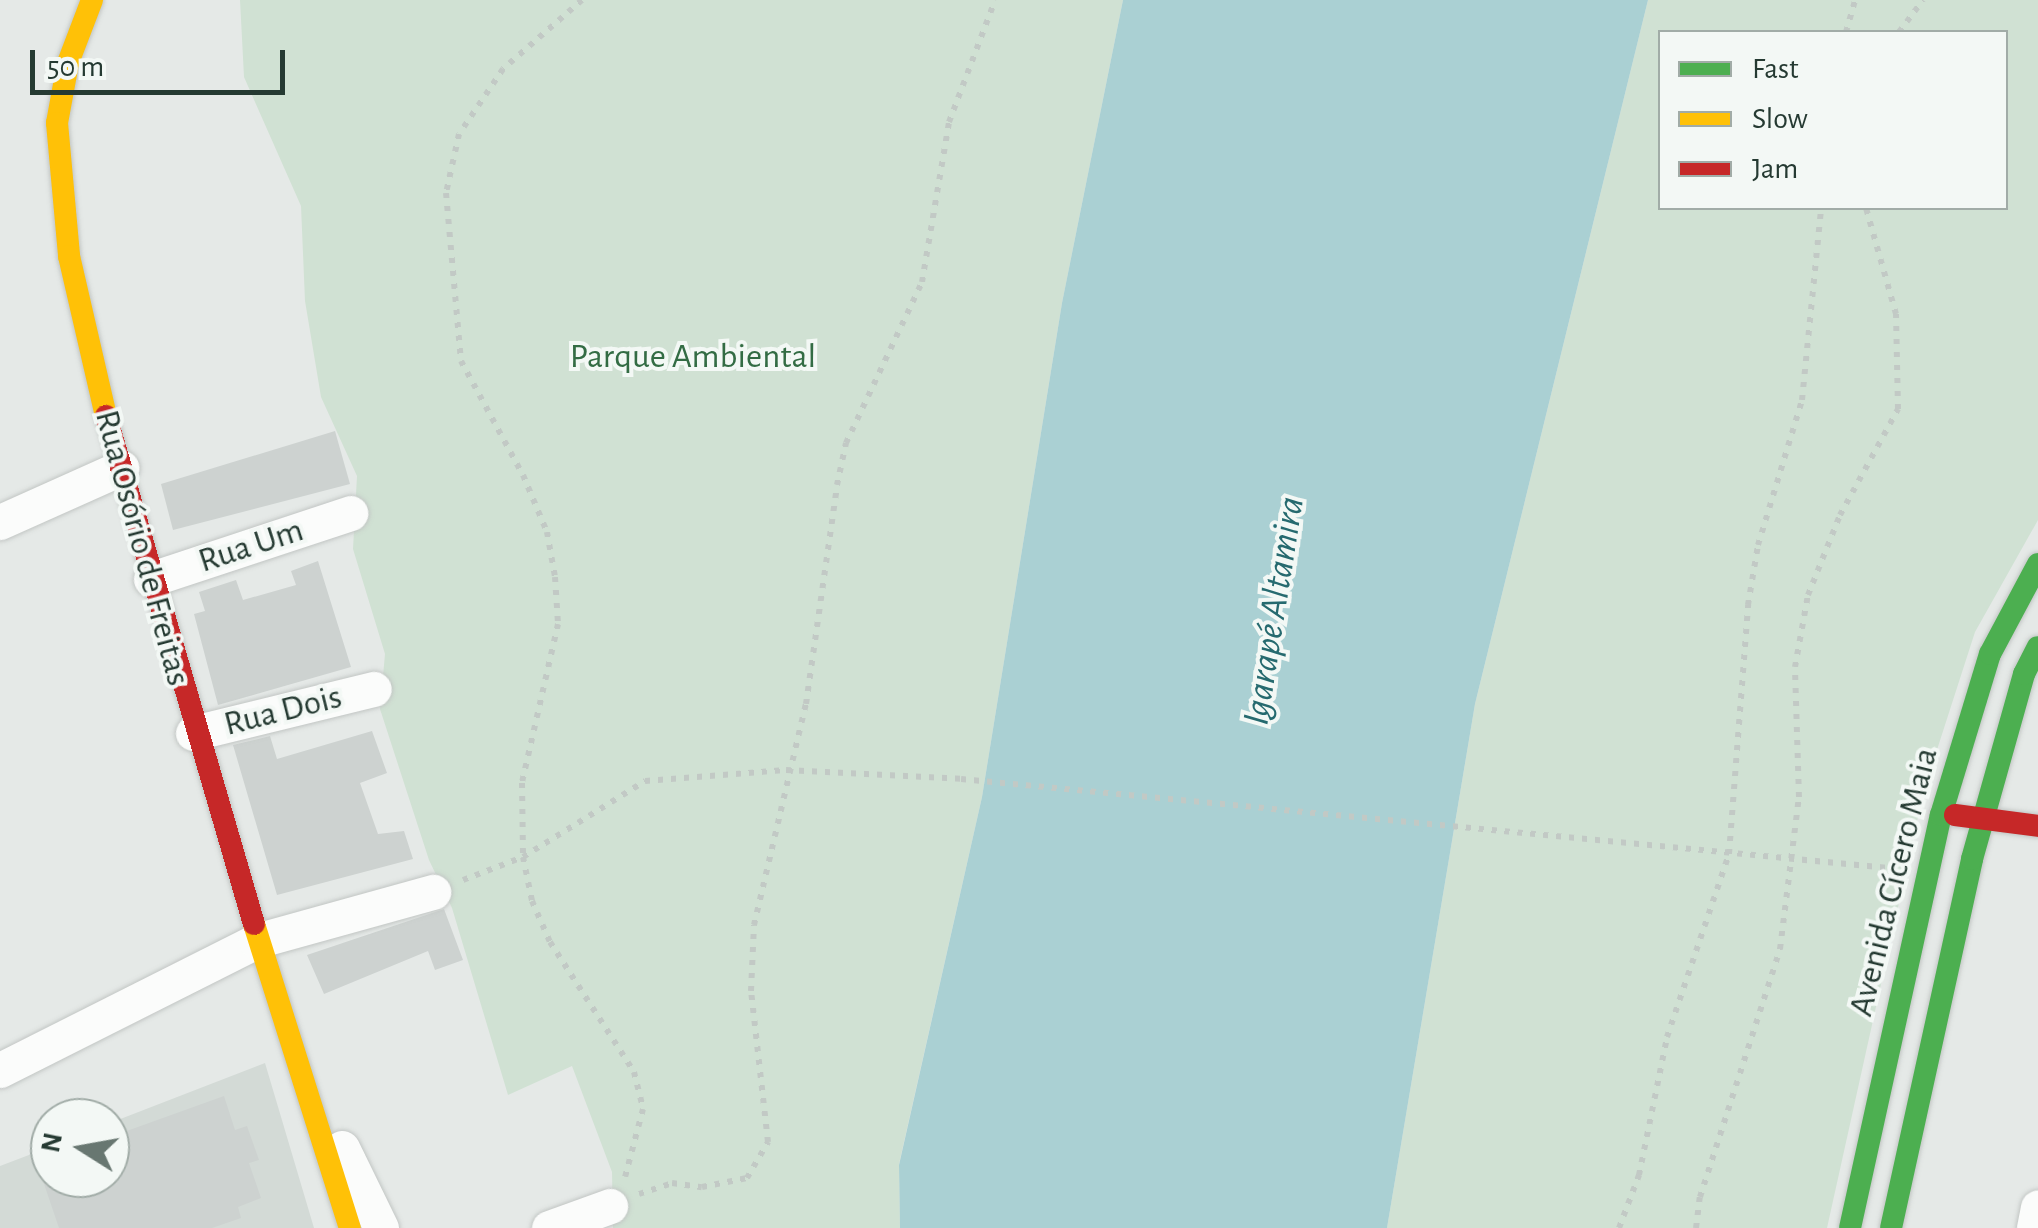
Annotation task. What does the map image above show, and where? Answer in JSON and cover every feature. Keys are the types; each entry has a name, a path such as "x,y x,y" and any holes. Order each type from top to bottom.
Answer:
{"street":[{"name":"Rua Osório de Freitas","path":"92,0 68,63 57,124 58,177 92,366 193,733 256,941 309,1084 350,1228"},
{"path":"0,522 121,468"},
{"name":"Rua Um","path":"151,580 350,513"},
{"name":"Avenida Cícero Maia","path":"1850,1228 1941,815 1990,654 2038,564"},
{"name":"Avenida Cícero Maia","path":"1891,1228 1985,815 2024,674 2038,647"},
{"name":"Rua Dois","path":"193,733 374,690"},
{"path":"1941,815 1985,815 2038,826"},
{"path":"0,1070 256,941 433,892"},
{"name":"Rua Osório de Freitas","path":"309,1084 381,1228"},
{"path":"549,1228 612,1205"},
{"path":"2034,1228 2038,1208"}],"path":[{"path":"582,0 503,69 459,134 446,193 460,361 535,504 555,577 558,624 522,783 524,857 532,900 550,942 634,1072 641,1124 612,1205"},
{"path":"612,1205 672,1183 727,1185 761,1164 770,1119 751,991 754,925 822,620 846,443 922,282 949,122 995,0"},
{"path":"1847,30 1855,0"},
{"path":"1901,30 1923,0"},
{"path":"1619,1228 1638,1176 1667,1036 1729,854 1748,605 1758,545 1802,400 1821,210"},
{"path":"1696,1228 1709,1164 1780,949 1786,859 1799,797 1794,667 1808,595 1900,398 1894,299 1867,210"},
{"path":"433,892 524,857 646,781 786,770 961,779 1910,870"}],"shaded area":[{"path":"265,1063 314,1228 0,1228 0,1166 30,1155 30,1198 130,1198 130,1115"}],"green space":[{"name":"Parque Ambiental","path":"240,0 1123,0 1062,303 982,797 899,1164 900,1228 613,1228 612,1172 572,1066 508,1095 452,908 429,860 380,709 385,654 353,549 357,476 321,397 305,301 301,206 244,77"},
{"path":"1648,0 2038,0 2038,520 1975,632 1924,790 1827,1228 1387,1228 1475,704"}],"water":[{"name":"Igarapé Altamira","path":"1123,0 1648,0 1475,704 1387,1228 900,1228 899,1165 982,797 1062,303"}],"building":[{"path":"335,431 350,484 173,530 161,484"},
{"path":"318,561 351,667 218,705 194,614 205,611 199,592 236,580 243,600 296,585 291,571"},
{"path":"372,731 387,773 360,783 378,834 404,831 413,859 277,895 233,745 270,736 277,759"},
{"path":"444,909 463,960 435,970 428,951 324,994 307,955"},
{"path":"224,1096 235,1130 247,1126 259,1160 249,1163 261,1198 238,1207 241,1218 212,1228 59,1228 49,1198 130,1198 130,1130"}],"traffic: fast":[{"path":"1850,1228 1941,815 1990,654 2038,564"},
{"path":"1891,1228 1972,859 2024,674 2038,647"}],"traffic: slow":[{"path":"92,0 68,63 57,123 69,256 106,416"},
{"path":"254,924 350,1228"}],"traffic: jam":[{"path":"106,416 254,924"},
{"path":"1955,815 2038,826"}]}
